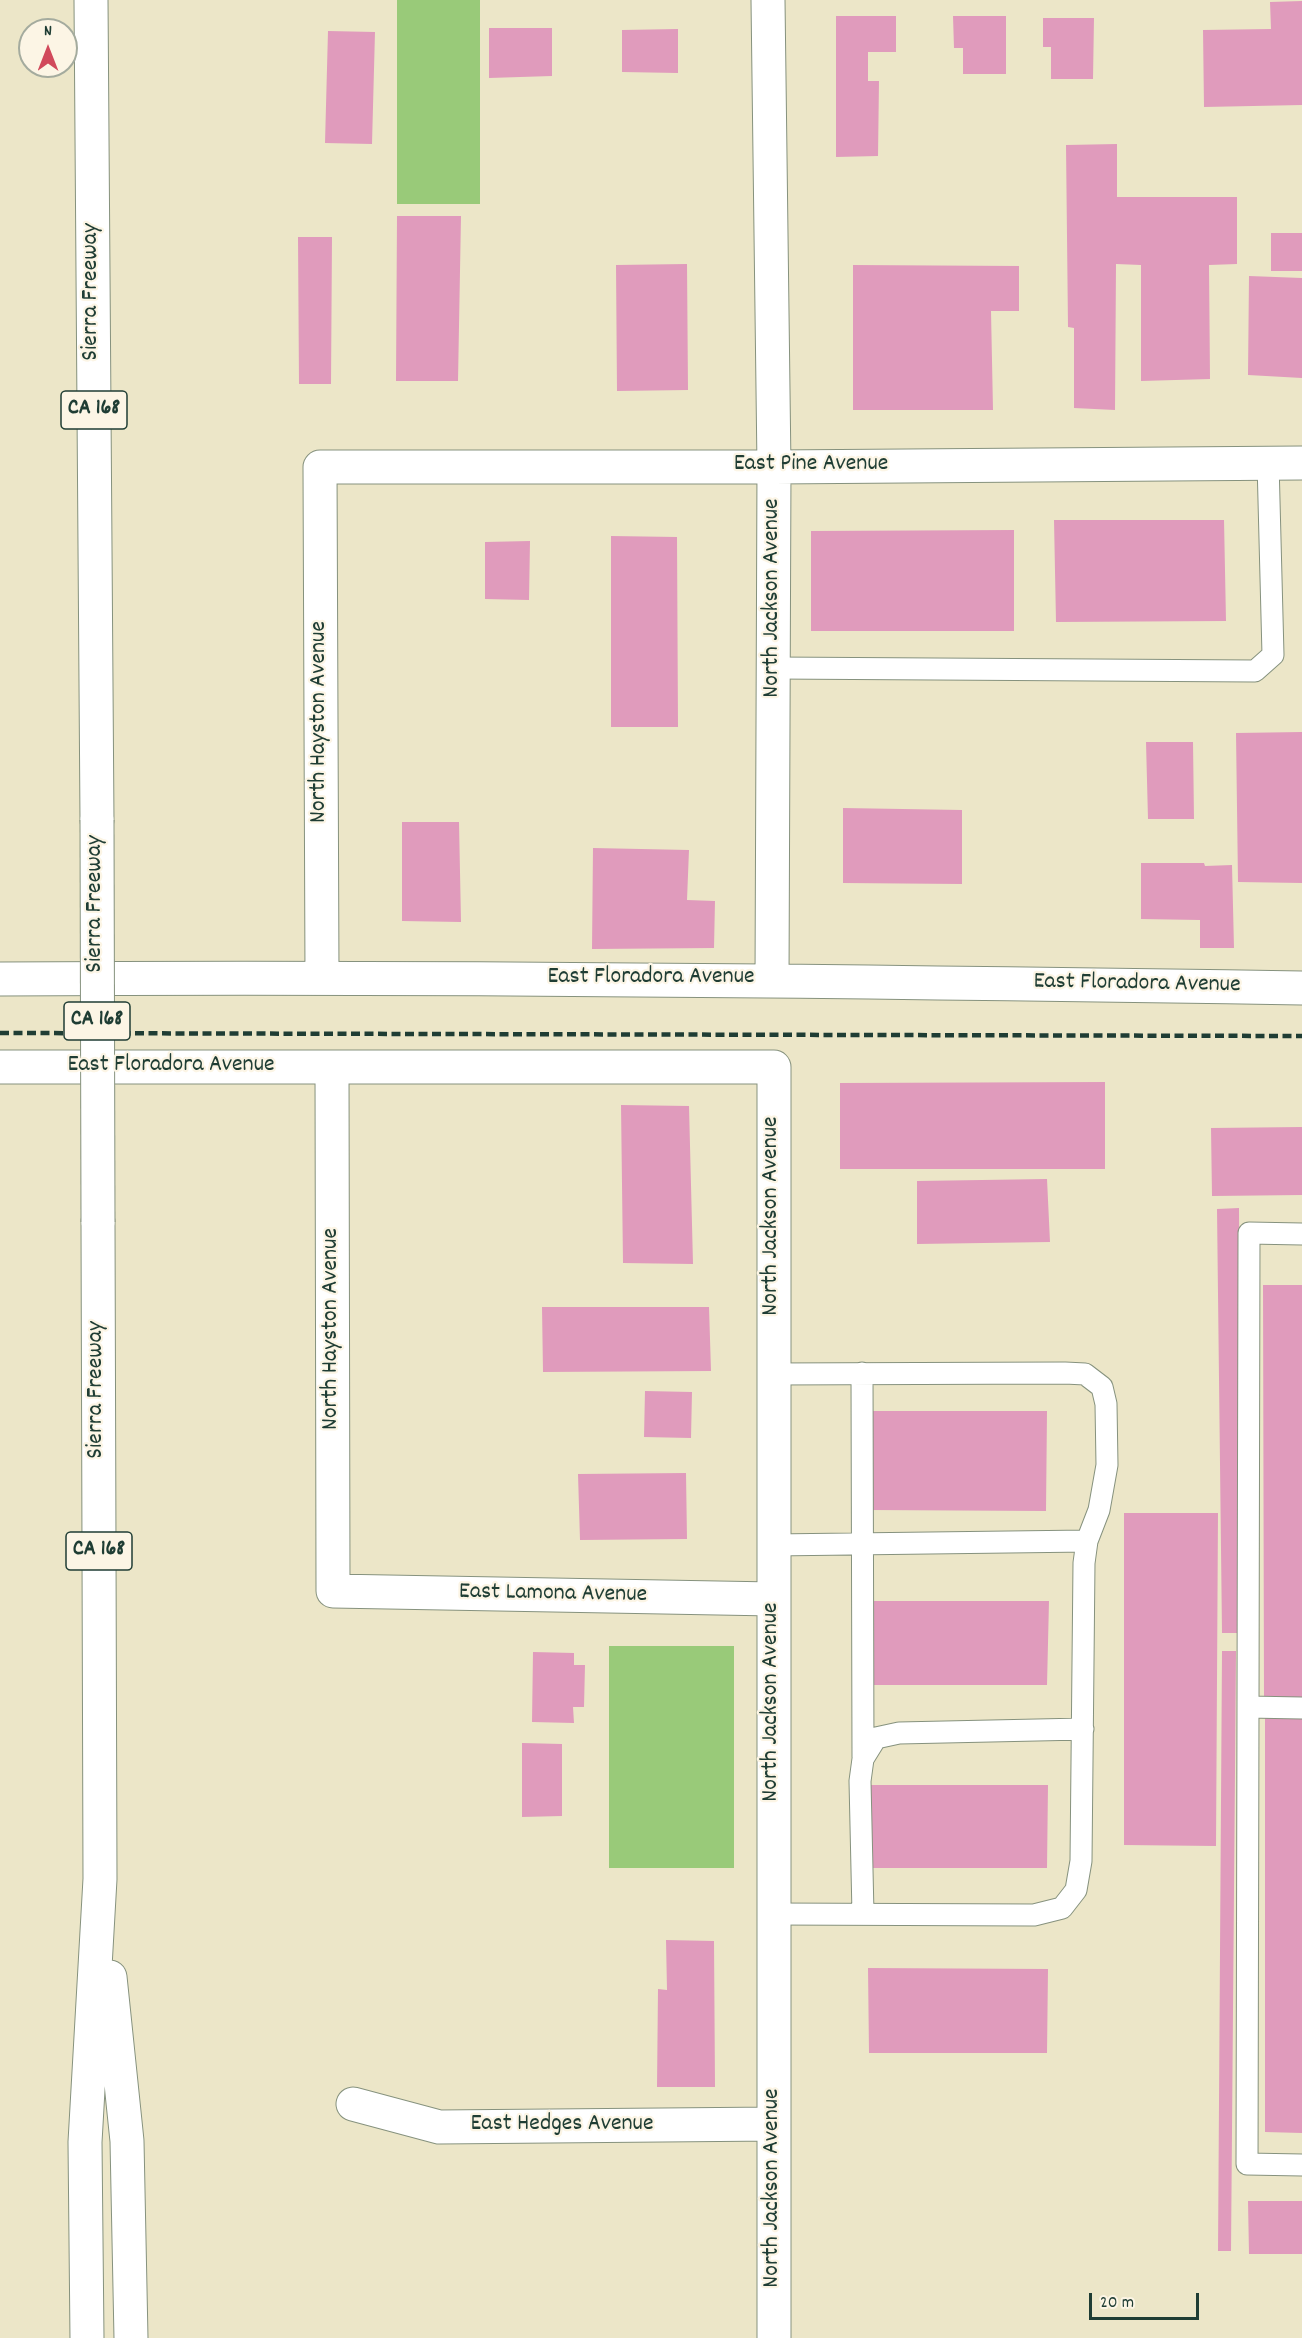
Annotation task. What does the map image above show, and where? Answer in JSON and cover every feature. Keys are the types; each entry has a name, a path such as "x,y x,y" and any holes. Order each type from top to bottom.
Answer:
{"main road":[{"name":"Sierra Freeway","path":"91,0 97,820 100,1879"},
{"name":"North Jackson Avenue","path":"768,0 774,467 772,980"},
{"name":"East Pine Avenue","path":"320,467 774,467 1302,463"},
{"name":"North Hayston Avenue","path":"320,467 322,977"},
{"name":"East Floradora Avenue","path":"0,979 322,977 772,980 1302,988"},
{"name":"East Floradora Avenue","path":"0,1067 774,1067"},
{"name":"North Hayston Avenue","path":"332,1067 333,1592"},
{"name":"North Jackson Avenue","path":"774,1067 774,2338"},
{"name":"East Lamona Avenue","path":"333,1592 773,1599"},
{"path":"87,2338 85,2142 100,1879"},
{"path":"100,1879 127,2141 131,2338"},
{"name":"East Hedges Avenue","path":"353,2104 439,2127 774,2124"}],"lane":[{"path":"774,668 1255,671 1273,655 1268,462"},
{"path":"1302,1234 1249,1233 1247,2164 1302,2164"},
{"path":"862,1373 863,1759 860,1780 863,1914"},
{"path":"773,1374 1085,1374 1102,1387 1106,1404 1107,1465 1099,1510 1087,1540 1084,1563 1081,1861 1076,1890 1062,1908 1034,1914 773,1914"},
{"path":"773,1545 1087,1540"},
{"path":"1248,1707 1302,1708"},
{"path":"863,1759 876,1738 899,1733 1083,1729"}],"green space":[{"path":"397,0 480,0 480,204 397,204"},
{"path":"609,1646 734,1646 734,1868 609,1868"}],"building":[{"path":"1302,1 1302,105 1204,107 1203,30 1271,29 1270,2"},
{"path":"836,16 896,16 896,52 868,52 868,81 879,81 878,156 836,157"},
{"path":"953,16 1006,16 1006,74 963,74 963,48 954,48"},
{"path":"1043,18 1094,18 1093,79 1051,79 1051,47 1043,47"},
{"path":"489,28 552,28 552,76 489,78"},
{"path":"678,29 678,73 622,72 622,30"},
{"path":"328,31 375,32 372,144 325,143"},
{"path":"1117,144 1117,197 1237,197 1237,264 1209,265 1210,379 1141,381 1141,265 1116,264 1115,410 1074,408 1074,328 1068,327 1066,145"},
{"path":"397,216 461,216 458,381 396,381"},
{"path":"1271,233 1302,233 1302,271 1271,271"},
{"path":"298,237 332,237 331,384 299,384"},
{"path":"687,264 688,390 617,391 616,265"},
{"path":"853,265 1019,266 1019,311 991,311 993,410 853,410"},
{"path":"1249,276 1302,278 1302,378 1248,375"},
{"path":"1054,520 1224,520 1226,621 1056,622"},
{"path":"1014,530 1014,631 811,631 811,531"},
{"path":"611,536 677,537 678,727 611,727"},
{"path":"530,541 529,600 485,599 485,542"},
{"path":"1302,732 1302,883 1238,882 1236,733"},
{"path":"1146,742 1193,742 1194,819 1148,819"},
{"path":"843,808 962,810 962,884 843,883"},
{"path":"402,822 459,822 461,922 402,921"},
{"path":"593,848 689,850 687,900 715,901 714,948 592,949"},
{"path":"1141,863 1232,865 1234,948 1200,948 1200,920 1141,919"},
{"path":"1105,1082 1105,1169 840,1169 840,1083"},
{"path":"621,1105 689,1106 693,1264 623,1263"},
{"path":"1302,1127 1302,1195 1212,1196 1211,1128"},
{"path":"1047,1179 1050,1242 917,1244 917,1181"},
{"path":"1239,1208 1241,1633 1222,1633 1217,1209"},
{"path":"1263,1285 1302,1285 1302,1700 1264,1699"},
{"path":"542,1307 709,1307 711,1371 543,1372"},
{"path":"645,1391 692,1392 691,1438 644,1437"},
{"path":"868,1411 1047,1411 1046,1511 869,1510"},
{"path":"686,1473 687,1539 580,1540 578,1474"},
{"path":"1124,1513 1218,1513 1216,1846 1124,1845"},
{"path":"869,1601 1049,1601 1047,1685 869,1685"},
{"path":"1222,1651 1236,1651 1231,2251 1218,2251"},
{"path":"533,1652 574,1653 574,1665 585,1665 584,1707 573,1707 574,1723 532,1722"},
{"path":"1265,1718 1302,1718 1302,2133 1265,2132"},
{"path":"522,1743 562,1744 562,1816 522,1817"},
{"path":"869,1785 1048,1785 1047,1868 870,1868"},
{"path":"666,1940 714,1941 715,2087 657,2087 658,1989 667,1990"},
{"path":"868,1968 1048,1969 1047,2053 869,2053"},
{"path":"1248,2201 1302,2201 1302,2254 1249,2254"}],"railway":[{"path":"0,1033 1302,1036"}]}
